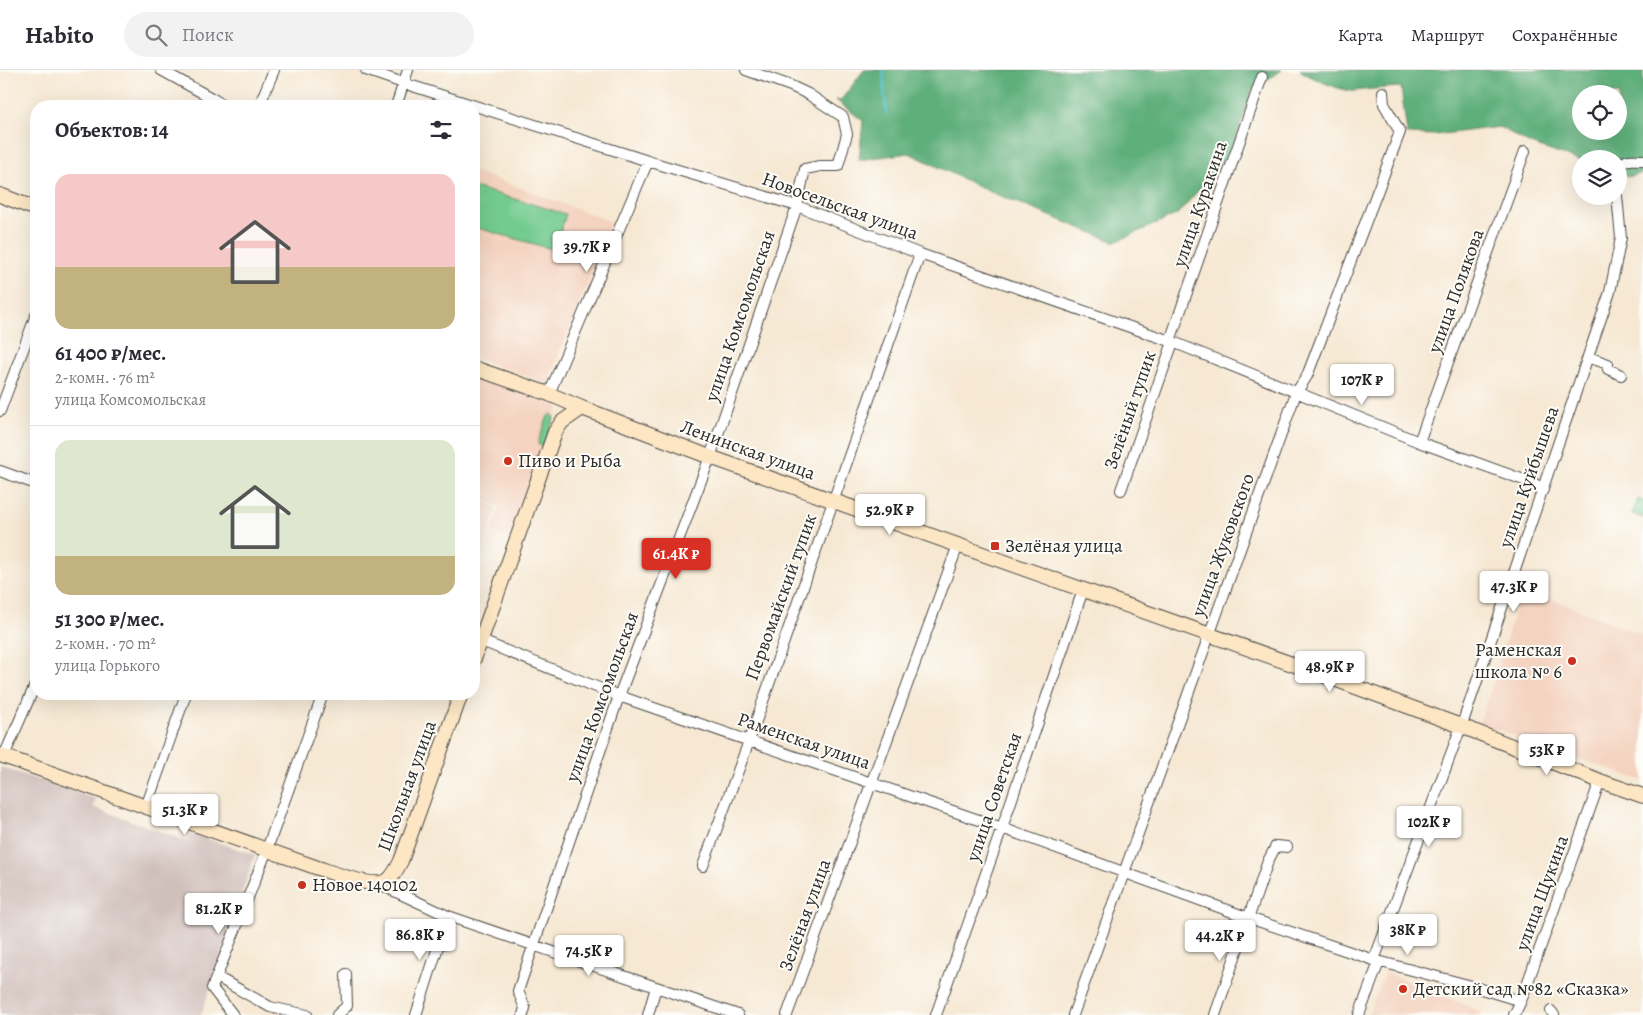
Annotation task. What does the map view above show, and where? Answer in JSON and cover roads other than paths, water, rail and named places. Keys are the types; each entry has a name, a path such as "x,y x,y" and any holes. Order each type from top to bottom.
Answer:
{"street":[{"path":"161,70 215,100"},
{"path":"262,100 274,70"},
{"name":"Новосельская улица","path":"366,70 457,100"},
{"path":"398,100 408,70"},
{"name":"улица Комсомольская","path":"523,1015 525,1008 518,991 619,696 710,457 798,206 805,169 820,166 838,166 847,134 843,117 808,94 746,70"},
{"name":"улица Куракина","path":"1172,342 1262,78"},
{"name":"улица Жуковского","path":"1073,1015 1296,393 1307,376 1400,132 1384,104 1383,92"},
{"name":"Новосельская улица","path":"480,107 798,206 920,254 1172,342 1419,442 1535,484 1543,490"},
{"name":"улица Полякова","path":"1419,442 1525,151"},
{"path":"1627,160 1643,160"},
{"path":"548,394 648,161"},
{"path":"0,195 30,207"},
{"name":"улица Куйбышева","path":"1359,1015 1376,961 1461,726 1610,292 1622,238 1618,205"},
{"name":"Первомайский тупик","path":"703,866 749,741 920,254"},
{"path":"0,411 30,331"},
{"name":"Зелёный тупик","path":"1121,490 1172,342"},
{"path":"1588,357 1608,364 1608,369 1621,375"},
{"name":"Ленинская улица","path":"480,370 548,394 710,457 1209,634 1461,726 1643,796"},
{"path":"480,631 555,432 562,422 582,408"},
{"path":"0,471 30,482"},
{"name":"Зелёная улица","path":"787,1015 958,545"},
{"name":"улица Советская","path":"936,1015 1083,590"},
{"name":"Раменская улица","path":"480,640 619,696 1002,828 1249,918 1376,961 1521,1001"},
{"path":"30,695 2,755 351,879 379,884 448,916 738,1015"},
{"path":"146,807 184,700"},
{"path":"233,1015 212,988 321,700"},
{"name":"Школьная улица","path":"379,884 389,880 401,861 459,700"},
{"name":"улица Щукина","path":"1514,1015 1521,1001 1600,781"},
{"path":"1215,1015 1268,861 1276,846 1288,847"},
{"path":"416,1015 448,916"},
{"path":"337,1015 347,1006 346,974"},
{"path":"216,976 270,1007 307,1015"},
{"path":"648,1015 656,987"}],"waterway":[{"path":"883,70 886,113"}],"place":[{"name":"Пиво и Рыба","path":"508,461"},
{"name":"Зелёная улица","path":"995,546"},
{"name":"Раменская школа № 6","path":"1572,661"},
{"name":"Новое 140102","path":"302,885"},
{"name":"Детский сад №82 «Сказка»","path":"1403,989"}]}
